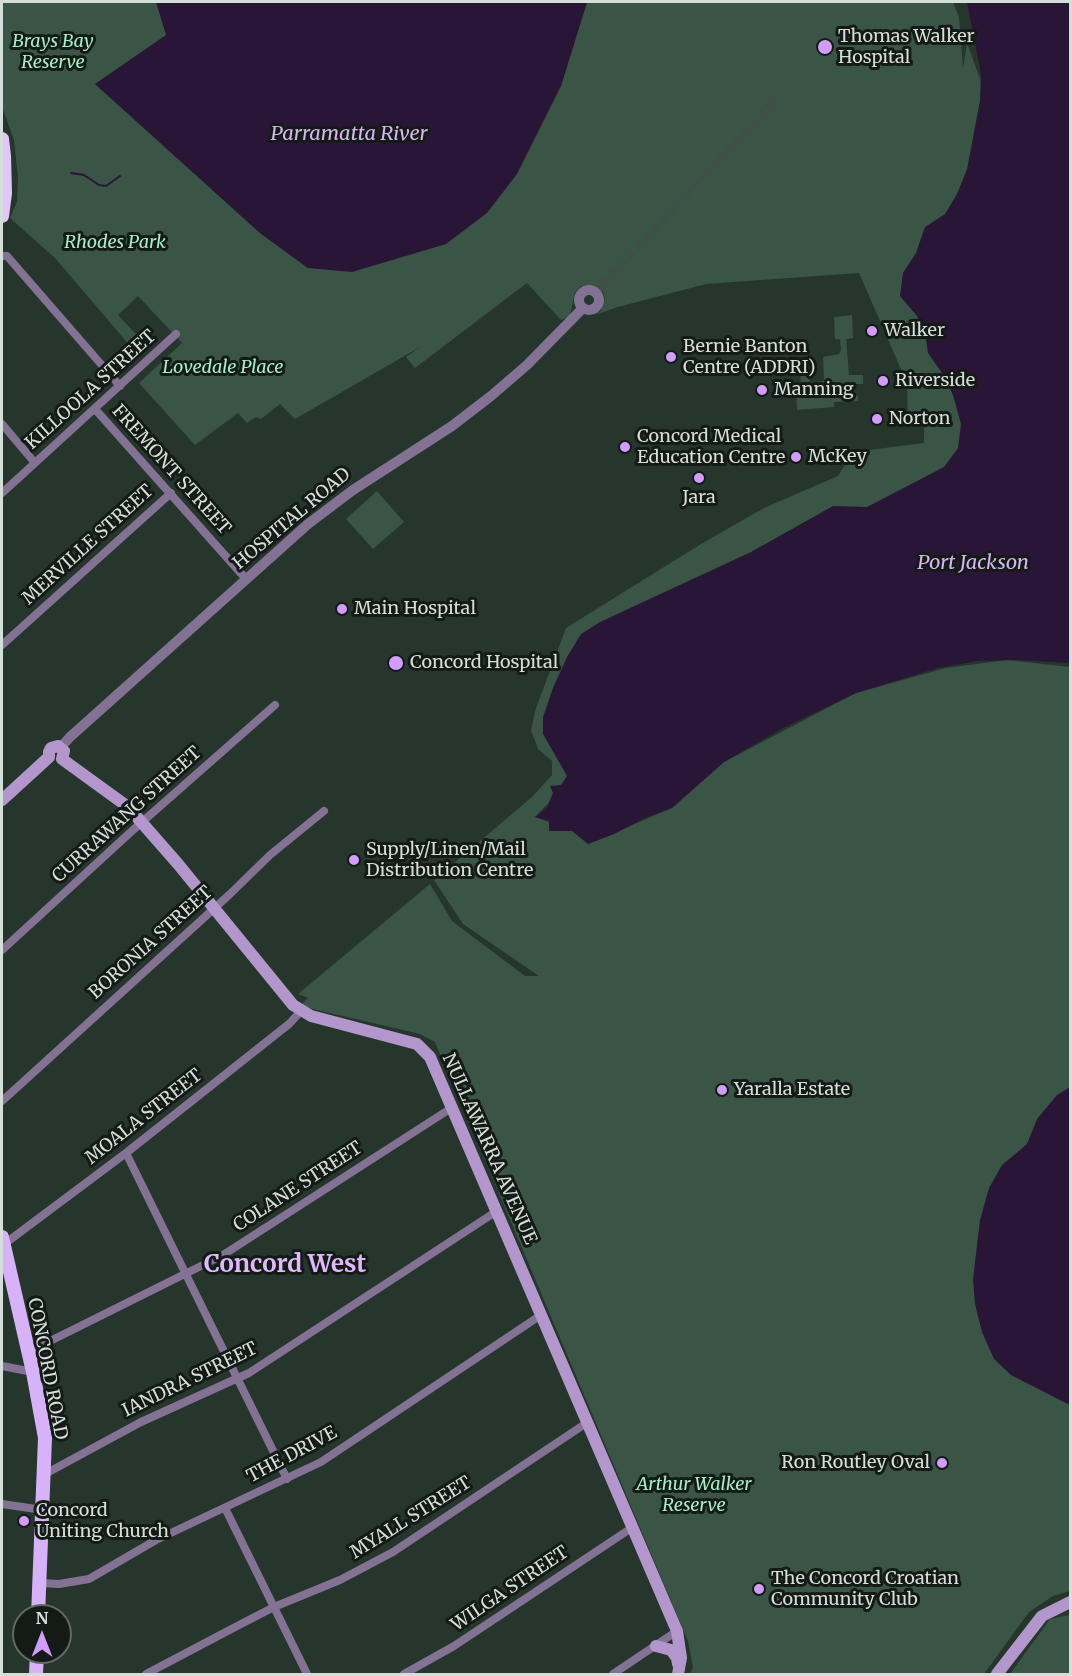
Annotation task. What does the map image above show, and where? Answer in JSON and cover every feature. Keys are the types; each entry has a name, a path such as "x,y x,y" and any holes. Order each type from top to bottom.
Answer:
{"highway":[{"path":"2,139 5,193 2,214"}],"main road":[{"name":"HOSPITAL ROAD","path":"2,800 57,754"},
{"name":"NULLAWARRA AVENUE","path":"57,754 124,804 284,995 301,1011 311,1016 404,1040 422,1047 433,1062 677,1631 681,1658 679,1673"},
{"name":"CONCORD ROAD","path":"3,1246 44,1426 45,1474 39,1604"},
{"path":"997,1674 1042,1616 1071,1602"},
{"path":"656,1646 671,1650 677,1658 679,1673"}],"street":[{"path":"4,256 120,386"},
{"name":"HOSPITAL ROAD","path":"57,754 78,729 332,505 452,426 497,392 583,308"},
{"name":"KILLOOLA STREET","path":"2,493 176,334"},
{"name":"FREMONT STREET","path":"95,409 246,579"},
{"path":"2,424 35,463"},
{"name":"MERVILLE STREET","path":"2,645 171,493"},
{"name":"CURRAWANG STREET","path":"2,950 275,705"},
{"name":"BORONIA STREET","path":"2,1101 214,909 270,855 324,811"},
{"name":"MOALA STREET","path":"3,1246 126,1153 292,1022 301,1011"},
{"name":"COLANE STREET","path":"28,1352 223,1255 453,1107"},
{"path":"126,1153 287,1479"},
{"name":"IANDRA STREET","path":"45,1474 141,1422 249,1373 497,1211"},
{"name":"THE DRIVE","path":"40,1583 60,1584 89,1579 156,1539 321,1462 541,1315"},
{"path":"2,1366 33,1372"},
{"name":"MYALL STREET","path":"146,1674 274,1607 340,1580 393,1552 588,1422"},
{"path":"2,1504 43,1510"},
{"path":"225,1508 307,1674"},
{"name":"WILGA STREET","path":"404,1674 454,1646 633,1527"},
{"path":"613,1674 677,1631"}],"green space":[{"path":"2,2 156,2 167,35 95,84 260,233 308,268 561,86 587,2 953,2 959,17 963,68 967,43 986,95 971,434 947,474 554,751 568,776 561,790 535,817 573,830 588,844 672,808 724,762 856,693 946,668 1007,660 1070,667 1070,1116 1011,1375 1070,1405 1070,1591 1053,1596 1029,1612 984,1674 690,1674 693,1667 688,1641 435,1042 420,1034 300,1006 308,998 298,994 430,884 452,921 525,976 539,976 463,924 434,880 532,797 552,775 552,761 538,749 531,730 536,708 566,628 701,544 764,508 838,476 853,452 924,443 924,425 908,424 907,383 859,273 706,284 592,316 601,311 605,298 597,286 586,285 581,286 575,292 570,316 561,320 527,283 415,368 406,357 420,347 295,419 280,404 261,419 256,417 247,423 238,413 195,445 139,383 182,343 138,296 118,315 147,346 137,354 55,258 10,218 17,202 18,177 14,140 2,107"},
{"path":"852,315 853,338 846,339 849,375 863,375 863,384 848,384 848,391 853,391 854,395 858,396 858,401 834,402 834,407 797,410 796,391 801,389 800,367 806,367 810,382 824,381 823,357 839,354 841,350 840,339 835,339 834,317"},
{"path":"377,491 404,522 373,549 346,519"},
{"path":"1070,1615 1070,1674 1010,1674 1050,1619"}],"water":[{"name":"Parramatta River","path":"156,2 587,2 561,86 517,174 487,213 446,244 352,272 308,268 260,233 95,84 166,35"},
{"name":"Port Jackson","path":"967,2 1070,2 1070,663 1016,660 978,661 938,668 856,693 783,728 724,762 672,808 588,844 572,831 549,831 549,821 535,817 547,807 553,793 550,786 561,785 567,776 543,734 543,717 567,657 581,634 600,622 751,552 833,506 867,507 944,467 958,448 961,424 953,395 942,373 928,353 925,333 917,316 900,296 903,273 916,253 925,227 945,214 957,194 967,169 980,101 981,74"},
{"path":"1070,1087 1070,1405 1011,1375 994,1359 982,1332 975,1304 973,1279 980,1220 989,1188 1002,1165 1027,1144 1037,1119 1057,1095"}],"waterway":[{"path":"71,173 84,175 99,185 106,186 120,176"}],"tunnel":[{"path":"595,292 777,98"}],"place":[{"name":"Thomas Walker Hospital","path":"825,47"},
{"name":"Walker","path":"872,331"},
{"name":"Bernie Banton Centre (ADDRI)","path":"671,357"},
{"name":"Riverside","path":"883,381"},
{"name":"Manning","path":"762,390"},
{"name":"Norton","path":"877,419"},
{"name":"Concord Medical Education Centre","path":"625,447"},
{"name":"McKey","path":"796,457"},
{"name":"Jara","path":"699,478"},
{"name":"Main Hospital","path":"342,609"},
{"name":"Concord Hospital","path":"396,663"},
{"name":"Supply/Linen/Mail Distribution Centre","path":"354,860"},
{"name":"Yaralla Estate","path":"722,1090"},
{"name":"Ron Routley Oval","path":"942,1463"},
{"name":"Concord Uniting Church","path":"24,1521"},
{"name":"The Concord Croatian Community Club","path":"759,1589"}],"district":[{"name":"Concord West","path":"285,1265"}],"park label":[{"name":"Brays Bay Reserve","path":"53,52"},
{"name":"Rhodes Park","path":"115,243"},
{"name":"Lovedale Place","path":"223,368"},
{"name":"Arthur Walker Reserve","path":"694,1495"}]}
